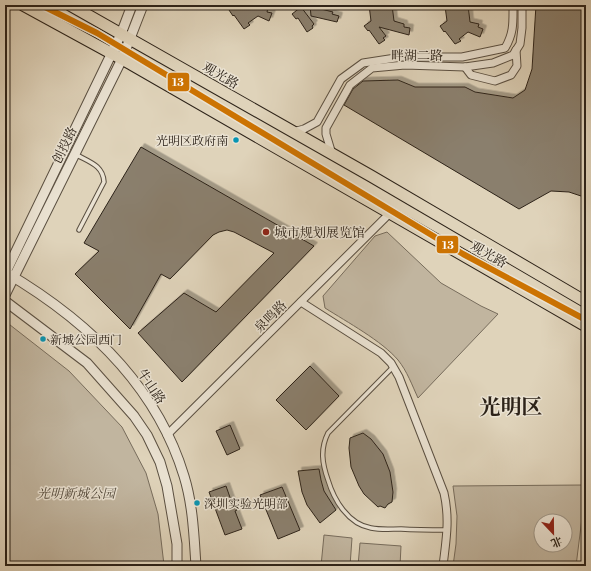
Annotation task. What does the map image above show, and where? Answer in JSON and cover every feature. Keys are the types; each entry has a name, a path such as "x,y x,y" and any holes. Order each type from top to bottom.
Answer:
{"main road":[{"name":"观光路","path":"23,5 122,59 586,326"},
{"name":"观光路","path":"70,5 332,154 586,302"}],"street":[{"name":"创投路","path":"7,274 74,154 122,59 132,5"},
{"name":"创投路","path":"5,295 7,274 100,76 112,54 126,36 143,5"},
{"name":"畔湖二路","path":"293,132 304,129 317,122 341,79 363,62 402,57 462,57 505,48 511,39 513,5"},
{"path":"465,67 471,75 495,81 511,75 517,66 516,50 520,44 522,5"},
{"name":"畔湖二路","path":"332,154 326,134 326,128 350,84 372,68 405,65 465,67 493,62 513,55 516,50"},
{"name":"泉鸣路","path":"167,435 390,213"},
{"name":"牛山路","path":"7,274 67,313 100,342 125,369 141,391 167,435 184,476 190,503 196,566"},
{"path":"5,301 87,363 134,416 147,436 160,462 167,486 177,544 177,566"},
{"path":"301,302 381,353 399,377 444,493 448,509 443,566"}],"lane":[{"path":"74,154 99,167 104,174 104,182 79,230"},
{"path":"393,367 328,433 323,443 322,450 326,476 336,500 344,512 354,521 369,528 447,530"}],"green space":[{"path":"387,232 441,283 498,314 418,398 404,369 391,353 364,332 325,308 323,296 375,236"},
{"name":"光明新城公园","path":"5,321 69,371 122,427 146,473 158,514 164,565 5,566"},
{"path":"583,485 583,510 576,566 453,566 456,544 457,516 453,486"},
{"path":"324,535 352,538 350,566 321,566"},
{"path":"360,543 401,546 400,566 358,566"}],"building":[{"path":"237,5 253,5 268,8 267,12 272,13 269,21 258,16 248,23 250,25 244,29 229,10"},
{"path":"310,5 317,5 317,8 333,12 332,14 339,16 337,22 311,16"},
{"path":"369,5 392,5 394,21 404,24 404,27 410,28 409,35 379,27 386,36 383,38 385,40 379,44 369,30 368,31 364,26 371,21"},
{"path":"468,5 470,22 479,24 478,27 483,29 480,37 468,32 459,39 461,41 455,44 445,31 444,32 440,26 447,21 445,6"},
{"path":"536,5 562,5 586,9 586,191 581,196 569,192 551,191 519,209 344,105 353,89 363,81 398,80 415,87 465,87 475,92 513,98 525,90 532,69"},
{"path":"301,7 314,24 312,26 313,28 307,32 298,18 296,19 292,14"},
{"path":"141,147 314,246 182,382 138,333 184,293 216,312 274,253 234,232 227,230 213,235 170,279 161,274 130,329 75,274 99,251 84,243"},
{"path":"310,366 339,396 306,430 276,400"},
{"path":"230,425 240,449 227,455 216,431"},
{"path":"363,433 371,439 383,454 390,472 393,492 392,502 385,508 380,506 378,507 364,494 351,467 349,448 350,438"},
{"path":"319,469 324,491 336,510 320,523 307,505 302,492 298,471"},
{"path":"226,486 232,503 235,502 237,510 235,511 242,529 225,535 209,492"},
{"path":"282,487 300,530 278,539 260,495"}],"transit line":[{"name":"13","path":"41,5 97,33 463,254 586,320"}],"place":[{"name":"光明区政府南","path":"236,140"},
{"name":"城市规划展览馆","path":"266,232"},
{"name":"新城公园西门","path":"43,339"},
{"name":"深圳实验光明部","path":"197,503"}],"district":[{"name":"光明区","path":"511,407"}]}
